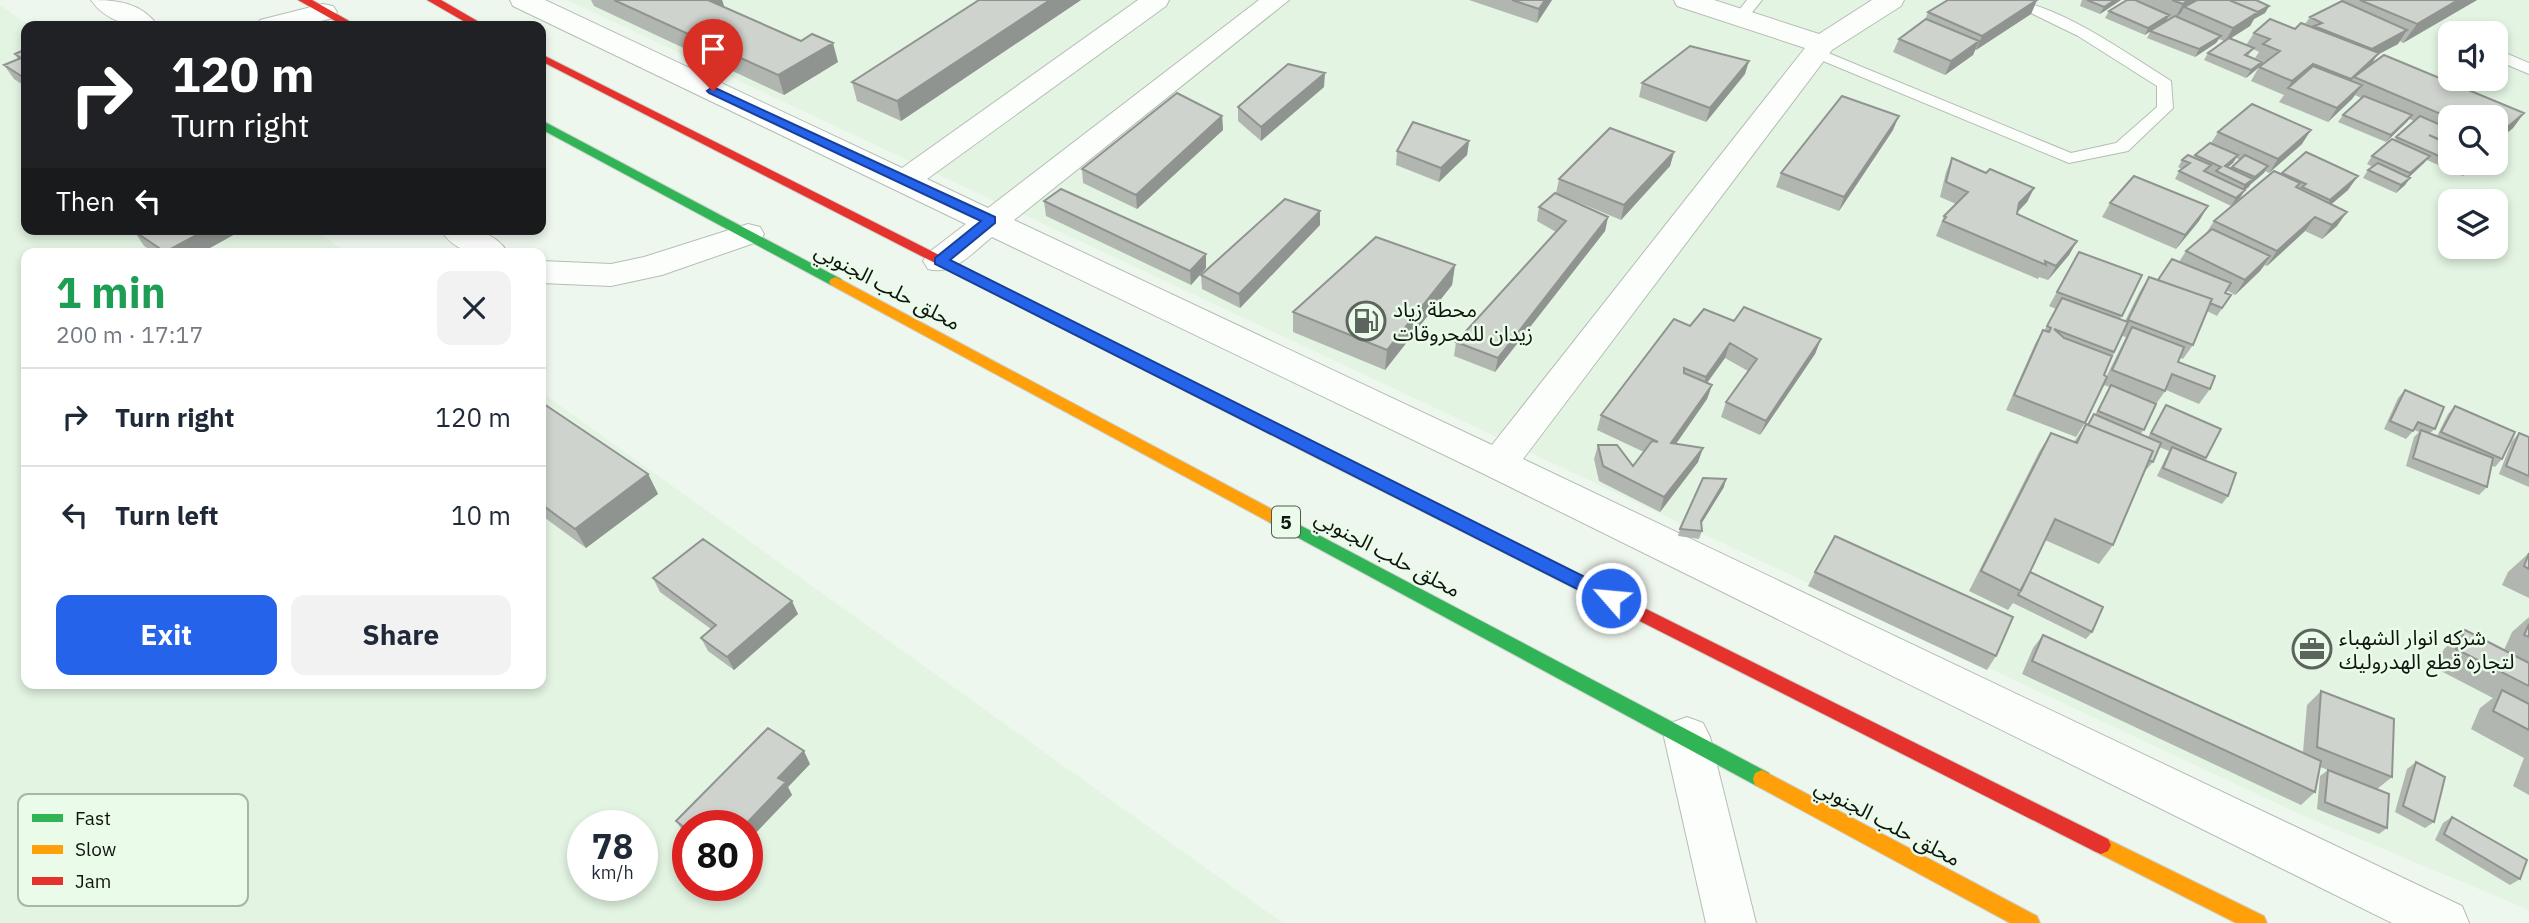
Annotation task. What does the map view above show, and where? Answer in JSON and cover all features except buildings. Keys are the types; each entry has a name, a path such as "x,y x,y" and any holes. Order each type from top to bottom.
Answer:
{"highway":[{"path":"433,0 471,21"},
{"path":"313,6 342,21"},
{"path":"546,60 940,261 2257,923"},
{"name":"محلق حلب الجنوبي","path":"546,127 2030,923"}],"street":[{"path":"104,0 136,21"},
{"path":"523,0 1498,464 2444,923"},
{"path":"904,181 1156,0"},
{"path":"940,261 1276,0"},
{"path":"1687,0 1748,9 1819,49"},
{"path":"1498,464 1819,49 1891,0"},
{"path":"281,21 313,6"},
{"path":"546,272 611,275 685,257 748,234"},
{"path":"465,235 484,248"},
{"path":"1687,737 1731,923"}],"lane":[{"path":"1819,49 2069,158 2122,147 2165,108 2165,84 2083,33 2011,0"},
{"path":"2508,59 2529,69"}],"shaded area":[{"path":"567,0 2529,0 2529,910 2295,812"},
{"path":"0,5 23,21 21,235 322,235 340,248 21,248 21,689 546,689 546,396 1283,923 0,923"}],"traffic: fast":[{"path":"546,127 836,282"},
{"path":"1321,453 1618,602"},
{"path":"1275,518 1762,779"}],"traffic: slow":[{"path":"836,282 1275,518"},
{"path":"1057,320 1321,453"},
{"path":"1762,779 2030,923"},
{"path":"2101,845 2257,923"}],"traffic: jam":[{"path":"304,0 343,21"},
{"path":"433,0 471,21"},
{"path":"546,60 1057,320"},
{"path":"1618,602 2101,845"}],"place":[{"name":"محطة زياد زيدان للمحروقات","path":"1366,321"},
{"name":"شركه انوار الشهباء لتجاره قطع الهدروليك","path":"2312,649"}],"route":[{"path":"713,91 990,220 940,261 1611,598"}]}
